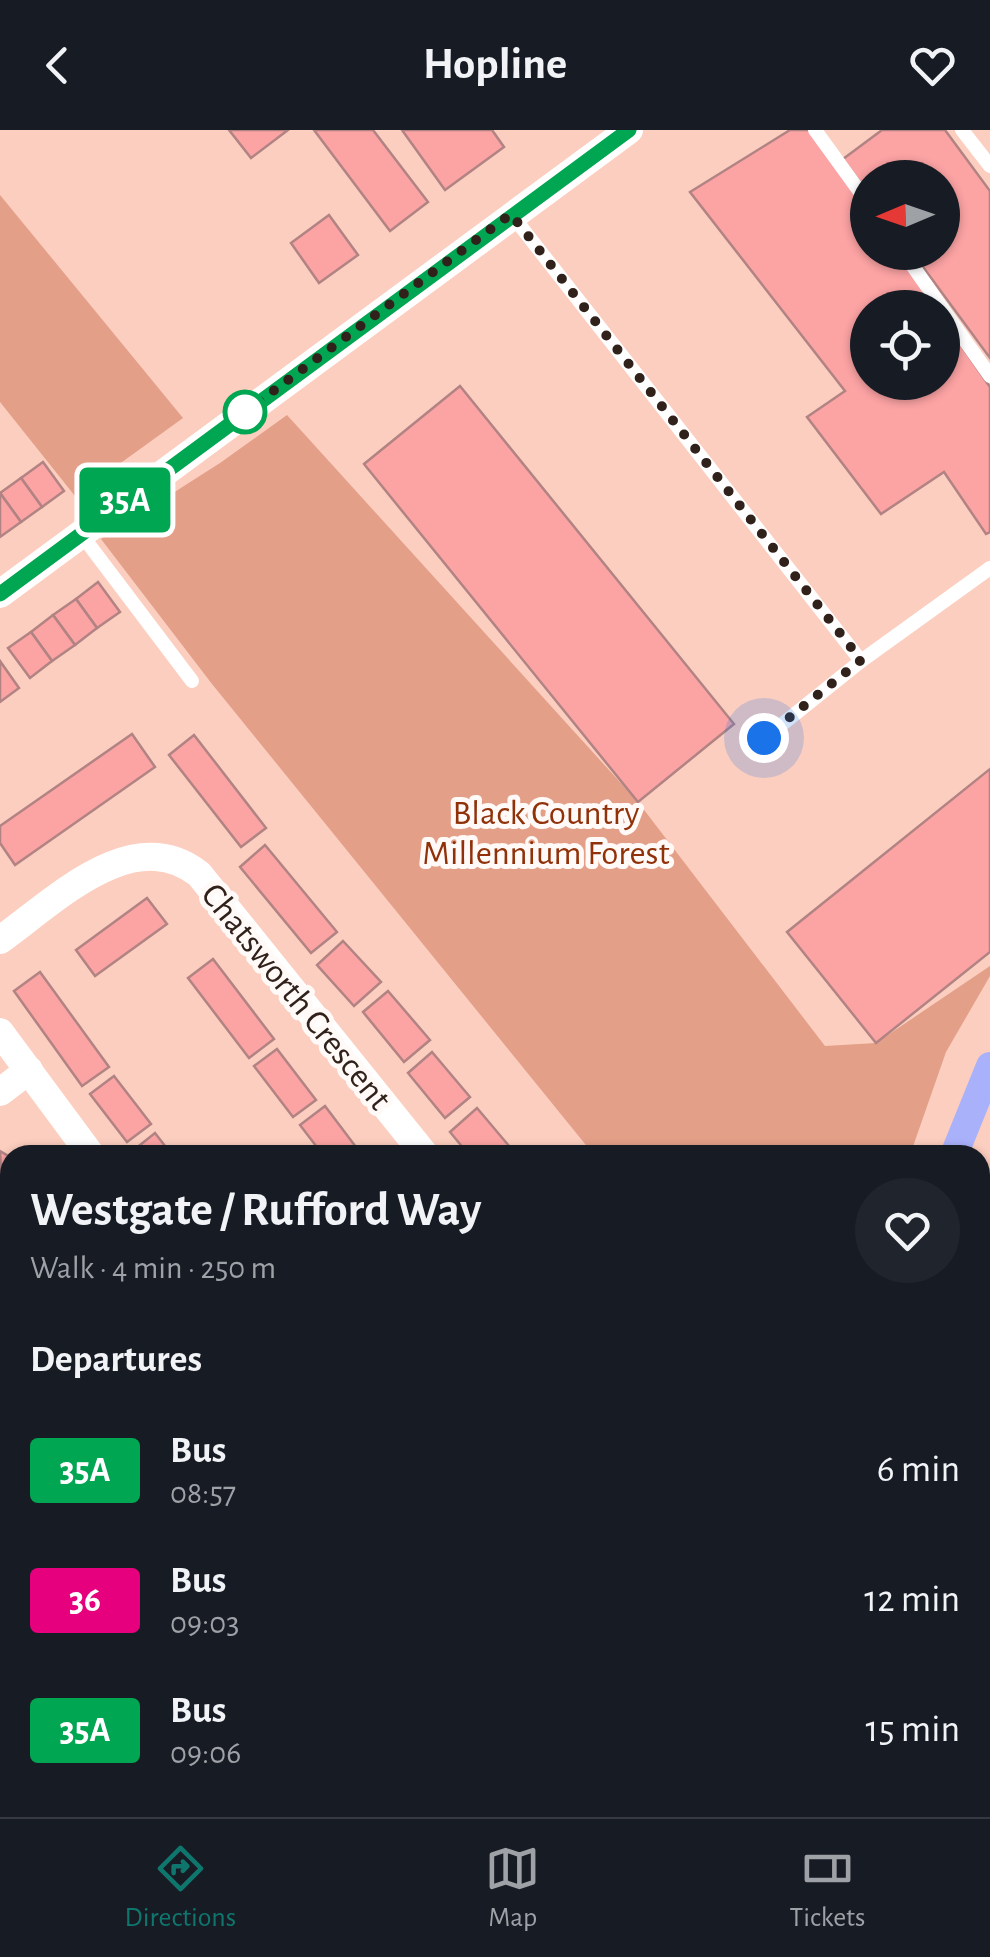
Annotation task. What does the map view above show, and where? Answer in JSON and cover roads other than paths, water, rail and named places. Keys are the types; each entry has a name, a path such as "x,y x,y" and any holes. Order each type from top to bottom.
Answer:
{"street":[{"path":"0,594 629,130"},
{"name":"Chatsworth Crescent","path":"0,940 110,865 147,855 183,862 199,874 417,1145"},
{"path":"0,1032 85,1145"},
{"path":"0,1092 29,1070"}],"lane":[{"path":"815,130 850,178"},
{"path":"962,130 990,166"},
{"path":"511,214 861,660"},
{"path":"960,334 990,376"},
{"path":"80,534 192,681"},
{"path":"764,738 861,660 990,568"}],"waterway":[{"path":"958,1145 990,1066"}],"park label":[{"name":"Black Country Millennium Forest","path":"546,832"}]}
